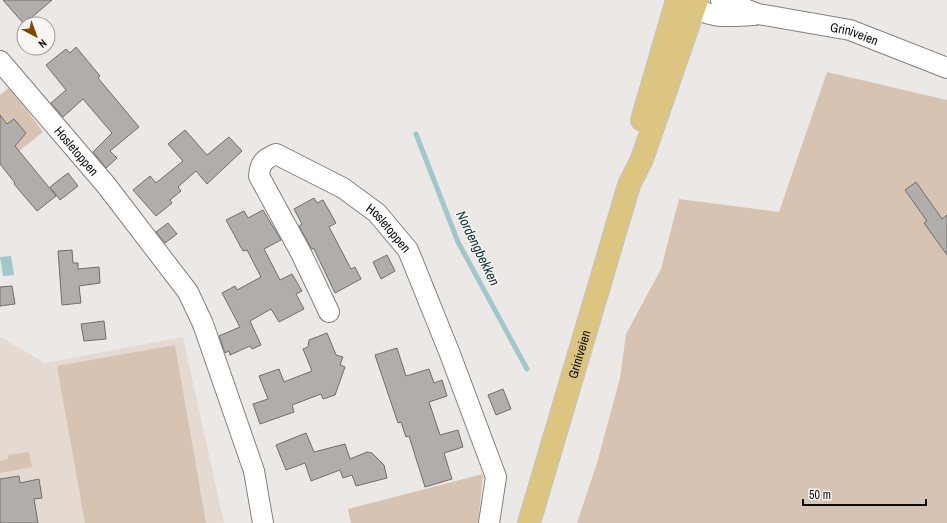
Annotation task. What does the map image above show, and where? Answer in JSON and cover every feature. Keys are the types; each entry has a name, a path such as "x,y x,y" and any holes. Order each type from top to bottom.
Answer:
{"main road":[{"name":"Griniveien","path":"529,523 628,185 642,159 688,2"}],"street":[{"name":"Griniveien","path":"721,0 758,14 850,30 947,68"},
{"name":"Griniveien","path":"688,2 724,17 758,14"},
{"name":"Hosletoppen","path":"1,66 106,185 188,292 203,324 254,471 263,523"},
{"name":"Hosletoppen","path":"328,312 301,253 259,176 259,167 265,159 276,154 343,188 377,213 408,250 450,354 496,477 489,523"}],"shaded area":[{"path":"827,72 947,100 947,523 577,523 597,463 620,378 626,334 661,269 679,199 779,212"},
{"path":"10,87 43,132 8,160 0,161 0,95"},
{"path":"0,337 45,363 183,337 224,523 0,523"},
{"path":"175,345 206,523 85,523 57,366"},
{"path":"29,452 32,467 0,473 0,461 8,459 8,455"},
{"path":"483,474 478,523 351,523 348,509"}],"water":[{"path":"11,256 14,275 3,276 0,257"}],"building":[{"path":"3,0 52,0 33,16 17,16"},
{"path":"76,47 100,76 98,78 139,127 110,151 117,158 106,168 93,152 112,133 83,99 63,117 51,103 66,90 46,65 66,49 70,53"},
{"path":"0,115 7,124 14,119 26,133 15,146 56,196 37,211 14,184 15,183 0,164"},
{"path":"185,130 207,155 229,137 242,151 207,184 196,171 178,187 181,191 170,200 172,203 156,216 133,190 150,176 156,183 183,161 168,144"},
{"path":"68,173 78,186 60,200 50,187"},
{"path":"916,182 942,219 947,215 947,255 924,223 927,221 905,190"},
{"path":"314,198 317,203 323,200 336,223 329,227 351,269 355,267 361,279 335,293 314,249 311,248 299,226 302,224 294,209"},
{"path":"263,210 281,240 264,249 280,280 292,274 302,291 296,294 304,309 279,322 271,309 250,321 261,345 252,349 250,346 230,355 229,351 225,353 219,336 240,327 222,293 235,286 237,290 261,277 247,250 243,251 226,220 244,211 248,218"},
{"path":"168,223 177,234 165,243 156,232"},
{"path":"72,250 73,263 78,263 78,269 99,267 100,283 79,286 81,303 62,305 58,251"},
{"path":"387,255 395,271 381,279 373,262"},
{"path":"12,286 15,304 0,306 0,287"},
{"path":"104,321 106,339 84,341 81,324"},
{"path":"327,333 336,355 343,357 340,365 345,367 335,395 323,399 321,394 292,405 294,412 260,424 253,404 268,399 259,376 279,369 284,382 312,371 303,349 308,347 309,340"},
{"path":"397,348 406,376 429,369 434,383 442,380 447,396 429,402 440,435 458,430 463,447 444,453 452,479 425,487 409,436 406,437 401,422 398,423 375,355"},
{"path":"503,389 511,409 496,415 488,395"},
{"path":"306,433 314,452 345,444 350,459 367,452 372,453 384,465 387,478 356,486 352,475 343,478 340,470 311,481 305,463 286,470 276,445"},
{"path":"19,476 20,483 39,479 42,498 34,499 38,523 0,523 0,479"}],"waterway":[{"name":"Nordengbekken","path":"416,134 458,242 527,369"}]}
